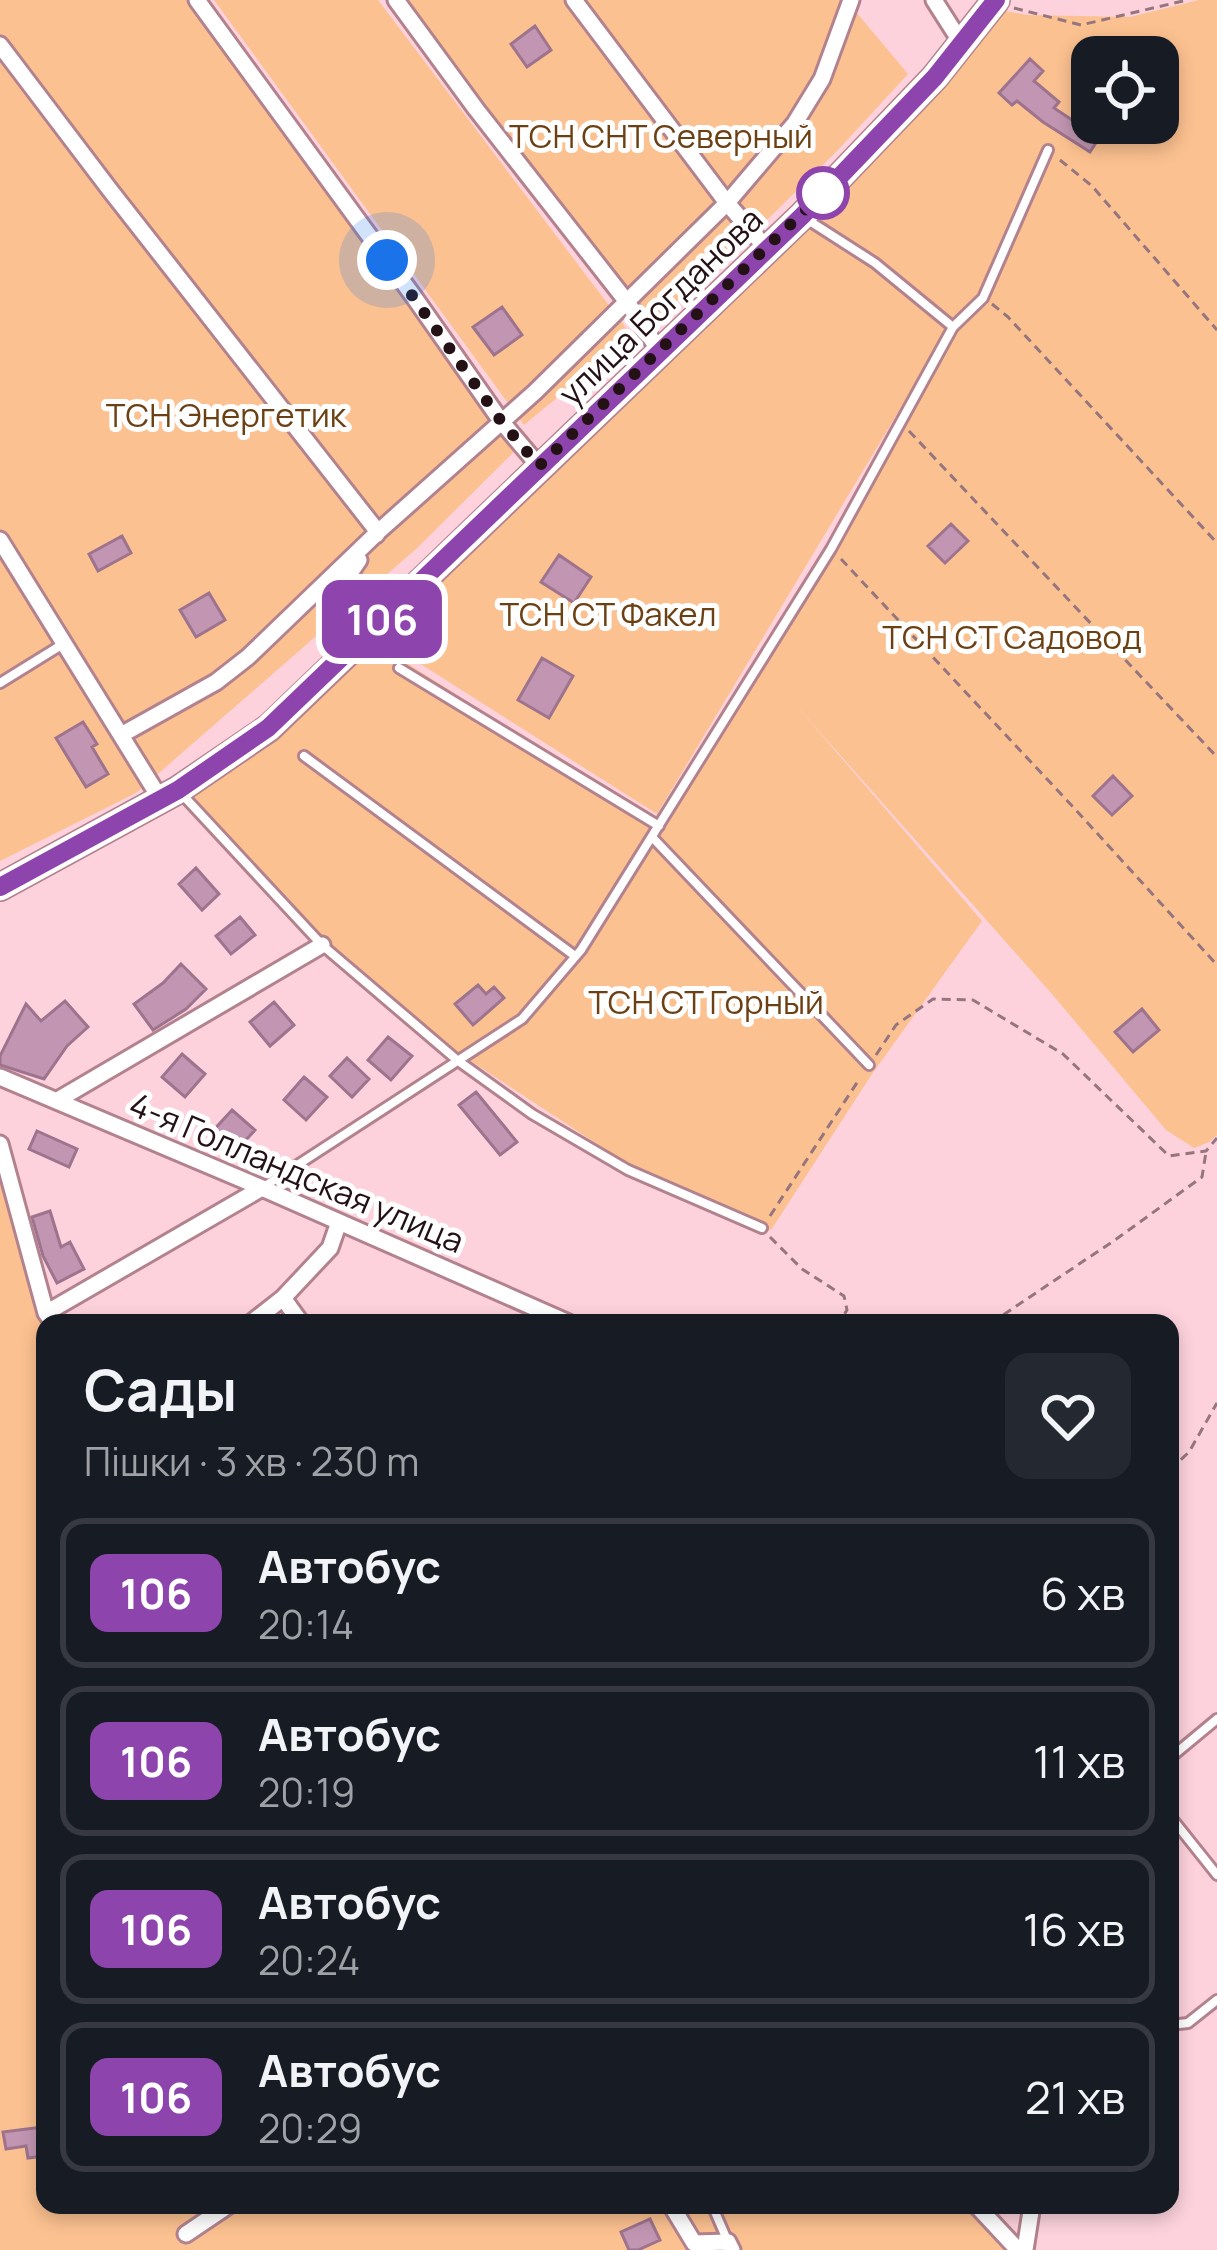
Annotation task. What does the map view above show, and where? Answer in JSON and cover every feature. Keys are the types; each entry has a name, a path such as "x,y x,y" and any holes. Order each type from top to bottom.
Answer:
{"main road":[{"name":"улица Богданова","path":"0,887 170,795 268,728 802,216 935,77 995,1"}],"street":[{"path":"196,0 501,421 539,466"},
{"path":"396,0 627,302 660,352"},
{"path":"574,0 767,249"},
{"path":"121,735 216,682 248,657 727,203 795,123 822,79 851,0"},
{"path":"934,0 962,44"},
{"path":"0,45 378,532"},
{"path":"366,635 346,579 378,532"},
{"path":"0,540 121,735 170,795"},
{"path":"56,1101 322,945"},
{"name":"4-я Голландская улица","path":"0,1076 549,1314"},
{"path":"0,1144 49,1314"},
{"path":"57,1314 262,1188"},
{"path":"263,1314 330,1248 339,1222"},
{"path":"283,1298 295,1314"},
{"path":"186,2234 216,2214"},
{"path":"676,2214 694,2243 730,2246"},
{"path":"985,2214 1022,2250"},
{"path":"1022,2250 1030,2214"}],"lane":[{"path":"262,1188 522,1019 575,956 831,549 953,327 983,298 1048,150"},
{"path":"802,216 875,263 953,327"},
{"path":"0,683 63,644"},
{"path":"399,668 659,826"},
{"path":"304,756 575,956"},
{"path":"170,795 322,945 457,1060 532,1114 628,1170 762,1228"},
{"path":"652,837 869,1065"},
{"path":"1179,1751 1217,1719"},
{"path":"1179,1827 1217,1875"},
{"path":"1179,2024 1188,2023 1217,2000"},
{"path":"716,2214 730,2246"}],"path":[{"path":"995,1 1081,25 1187,0"},
{"path":"1048,150 1093,186 1217,330"},
{"path":"983,298 1008,316 1217,543"},
{"path":"901,422 1217,757"},
{"path":"831,549 1217,965"},
{"path":"848,1314 844,1296 802,1269 762,1228 896,1025 933,999 974,1000 1063,1054 1169,1156 1206,1151"},
{"path":"1004,1314 1202,1177 1206,1151 1217,1138"},
{"path":"845,1314 847,1310"},
{"path":"1179,1461 1217,1403"}],"green space":[{"name":"ТСН Энергетик","path":"0,0 206,0 527,439 416,549 136,793 0,861"},
{"path":"214,0 378,0 632,336 524,425"},
{"name":"ТСН СНТ Северный","path":"395,0 846,0 908,74 707,279 637,330"},
{"path":"1217,0 1217,1135 1194,1148 1166,1130 794,703 982,921 872,1074 771,1230 629,1165 454,1050 325,941 191,794 279,730 378,645 665,826 763,671 755,661 939,344 657,814 378,637 805,226 874,270 947,328 951,320 878,260 810,216 998,10 1130,17"},
{"path":"0,1150 43,1314 36,1314 36,2214 979,2214 1012,2250 0,2250"}],"building":[{"path":"535,26 551,50 527,67 511,44"},
{"path":"1030,59 1043,71 1034,81 1059,102 1054,108 1071,119 1071,140 1017,101 1012,105 999,93"},
{"path":"502,307 522,335 494,355 473,327"},
{"path":"951,524 968,541 945,563 928,546"},
{"path":"122,536 131,553 98,571 89,554"},
{"path":"559,555 591,577 574,603 541,582"},
{"path":"209,593 225,620 196,637 180,610"},
{"path":"542,658 573,676 549,718 518,700"},
{"path":"83,722 108,774 86,787 56,738"},
{"path":"1113,776 1132,796 1112,815 1093,796"},
{"path":"196,868 219,894 202,910 179,884"},
{"path":"240,917 255,935 231,954 216,936"},
{"path":"181,964 206,989 153,1030 134,1004"},
{"path":"478,985 486,994 494,987 504,998 473,1025 455,1004"},
{"path":"65,1001 88,1027 67,1046 44,1079 0,1065 26,1004 41,1021"},
{"path":"274,1002 294,1025 270,1046 250,1022"},
{"path":"1142,1009 1159,1030 1133,1052 1115,1032"},
{"path":"388,1037 412,1056 391,1080 368,1060"},
{"path":"182,1054 205,1074 185,1097 162,1077"},
{"path":"347,1058 369,1079 352,1097 330,1076"},
{"path":"304,1077 327,1097 306,1120 284,1100"},
{"path":"476,1092 517,1142 500,1155 459,1105"},
{"path":"232,1110 255,1130 234,1153 211,1133"},
{"path":"37,1131 77,1149 69,1167 29,1149"},
{"path":"50,1211 61,1247 70,1242 84,1269 57,1283 32,1217"},
{"path":"36,2128 36,2157 28,2158 26,2146 6,2149 3,2132"},
{"path":"650,2219 660,2240 629,2250 621,2232"}],"bus line":[{"name":"106","path":"0,887 178,790 268,728 802,216 935,77 996,0"}],"route":[{"path":"387,260 501,421 539,466 823,193"}],"park label":[{"name":"ТСН СТ Факел","path":"608,613"},
{"name":"ТСН СТ Садовод","path":"1012,636"},
{"name":"ТСН СТ Горный","path":"706,1001"}]}
